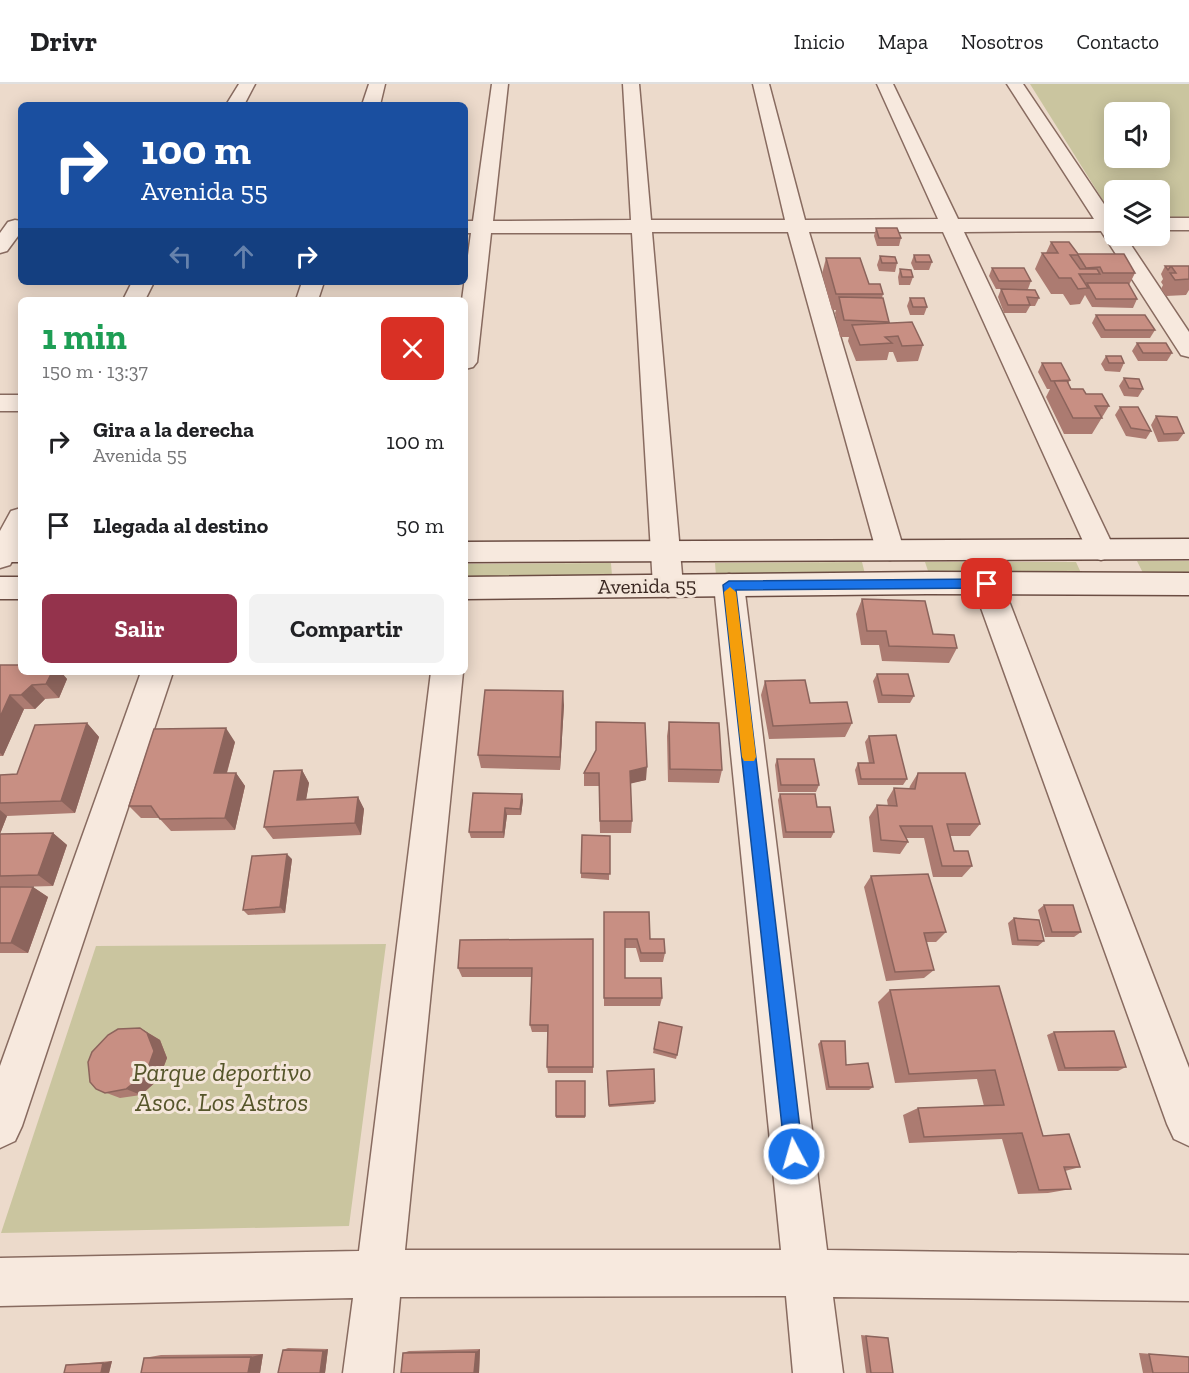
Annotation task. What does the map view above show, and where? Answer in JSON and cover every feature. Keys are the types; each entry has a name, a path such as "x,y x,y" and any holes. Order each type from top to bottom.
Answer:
{"street":[{"path":"237,102 246,84"},
{"path":"371,102 377,84"},
{"path":"468,317 474,227 500,84"},
{"path":"631,84 668,586"},
{"path":"761,84 797,227 890,550"},
{"path":"885,84 1101,550"},
{"path":"1015,84 1104,217"},
{"path":"1170,224 1189,224"},
{"path":"474,227 951,225 1104,230"},
{"path":"0,247 12,226"},
{"path":"1123,246 1189,350"},
{"path":"0,403 18,403"},
{"path":"6,554 18,525"},
{"name":"Avenida 55","path":"468,552 1189,549"},
{"path":"987,584 1189,1124"},
{"name":"Avenida 55","path":"468,588 1189,584"},
{"path":"729,585 818,1373"},
{"path":"0,588 18,588"},
{"path":"0,1126 156,675"},
{"path":"368,1373 447,675"},
{"path":"0,1282 379,1274 807,1273 1189,1278"}],"green space":[{"path":"1030,84 1189,84 1189,218 1170,218 1170,180 1104,180 1104,202"},
{"path":"1137,561 1189,561 1189,574 1143,573"},
{"path":"862,562 865,574 716,576 715,563"},
{"path":"925,562 1076,562 1081,573 929,574"},
{"path":"611,563 612,576 468,577 468,564"},
{"name":"Parque deportivo Asoc. Los Astros","path":"386,944 349,1226 1,1233 96,946"}],"building":[{"path":"876,228 897,228 901,238 879,238"},
{"path":"1051,242 1069,242 1078,254 1124,254 1135,273 1103,273 1100,267 1086,268 1078,255 1070,255 1080,269 1097,269 1100,274 1079,274 1088,288 1078,289 1071,278 1059,278 1042,253 1058,253"},
{"path":"914,255 929,255 932,262 916,262"},
{"path":"880,256 895,257 897,263 882,263"},
{"path":"826,258 860,258 869,284 880,284 883,294 836,294"},
{"path":"1171,266 1189,266 1189,279 1175,280 1170,273 1176,273"},
{"path":"992,268 1024,268 1031,281 999,281"},
{"path":"900,269 911,270 913,277 902,277"},
{"path":"1087,283 1128,283 1137,299 1096,299"},
{"path":"1001,289 1035,290 1039,298 1027,297 1030,305 1008,305"},
{"path":"839,297 883,298 889,322 844,320"},
{"path":"910,298 924,298 927,307 913,307"},
{"path":"1096,315 1145,315 1155,330 1105,330"},
{"path":"912,322 923,345 902,346 898,336 885,337 892,343 860,345 852,325"},
{"path":"1137,343 1166,343 1172,353 1143,353"},
{"path":"1106,356 1121,356 1124,363 1109,363"},
{"path":"1042,363 1061,363 1070,380 1051,381"},
{"path":"1124,378 1139,379 1143,389 1129,388"},
{"path":"1054,381 1067,381 1071,389 1083,389 1086,394 1102,394 1109,406 1095,406 1102,418 1073,418"},
{"path":"1120,407 1138,407 1151,431 1131,428"},
{"path":"1156,416 1177,417 1184,433 1164,434"},
{"path":"862,599 925,601 933,634 954,635 957,648 889,646 886,631 867,631"},
{"path":"0,665 18,665 18,675 50,675 46,684 32,685 21,695 10,695 0,717"},
{"path":"877,674 908,674 914,696 882,695"},
{"path":"805,680 810,703 847,702 852,723 773,726 765,681"},
{"path":"485,690 563,691 560,757 478,755"},
{"path":"596,722 645,723 647,767 630,771 632,821 600,821 599,773 584,773 596,750"},
{"path":"669,722 719,723 722,770 670,769"},
{"path":"87,723 61,801 0,803 0,775 17,774 35,725"},
{"path":"226,728 214,773 236,773 225,818 160,819 151,806 129,806 154,729"},
{"path":"896,735 907,779 861,779 858,763 874,763 869,736"},
{"path":"777,759 814,759 819,785 781,785"},
{"path":"302,770 297,800 358,797 355,823 264,827 274,771"},
{"path":"918,773 965,773 980,824 947,824 954,851 968,851 972,866 942,866 932,826 900,826 908,842 881,840 877,805 897,806 894,788 915,789"},
{"path":"473,793 522,794 520,809 505,808 503,832 469,832"},
{"path":"780,794 815,794 817,807 830,807 834,832 786,832"},
{"path":"53,833 38,875 0,876 0,834"},
{"path":"582,835 610,836 610,874 581,873"},
{"path":"287,854 280,907 243,910 252,856"},
{"path":"928,874 946,932 924,933 934,970 895,972 871,876"},
{"path":"0,887 33,887 11,943 0,943"},
{"path":"1044,905 1073,905 1081,932 1052,932"},
{"path":"604,912 649,912 650,939 664,939 665,953 641,953 637,939 625,939 625,978 661,978 662,998 604,998"},
{"path":"1014,918 1039,920 1044,941 1018,940"},
{"path":"593,939 593,1067 547,1067 548,1025 530,1025 532,968 458,968 460,940"},
{"path":"999,986 1043,1136 1069,1134 1080,1167 1064,1167 1071,1189 1039,1190 1022,1133 924,1137 918,1108 1004,1105 995,1070 909,1074 890,990"},
{"path":"659,1022 682,1027 677,1055 654,1049"},
{"path":"140,1028 147,1033 154,1051 146,1073 126,1089 105,1093 96,1089 90,1082 88,1062 92,1052 108,1035 118,1029"},
{"path":"1114,1031 1126,1067 1065,1068 1054,1032"},
{"path":"821,1041 845,1041 846,1065 868,1063 873,1087 829,1087"},
{"path":"654,1069 655,1101 609,1105 607,1071"},
{"path":"556,1081 585,1081 585,1116 556,1116"},
{"path":"866,1336 888,1338 893,1373 871,1373"},
{"path":"283,1350 323,1351 320,1373 278,1373"},
{"path":"476,1352 474,1373 401,1373 403,1353"},
{"path":"1149,1354 1189,1357 1189,1373 1153,1373"},
{"path":"251,1357 248,1373 141,1373 144,1358"},
{"path":"103,1363 101,1373 64,1373 66,1365"}],"slow traffic":[{"path":"730,592 749,757"}],"route":[{"path":"794,1154 729,585 987,584"}]}
